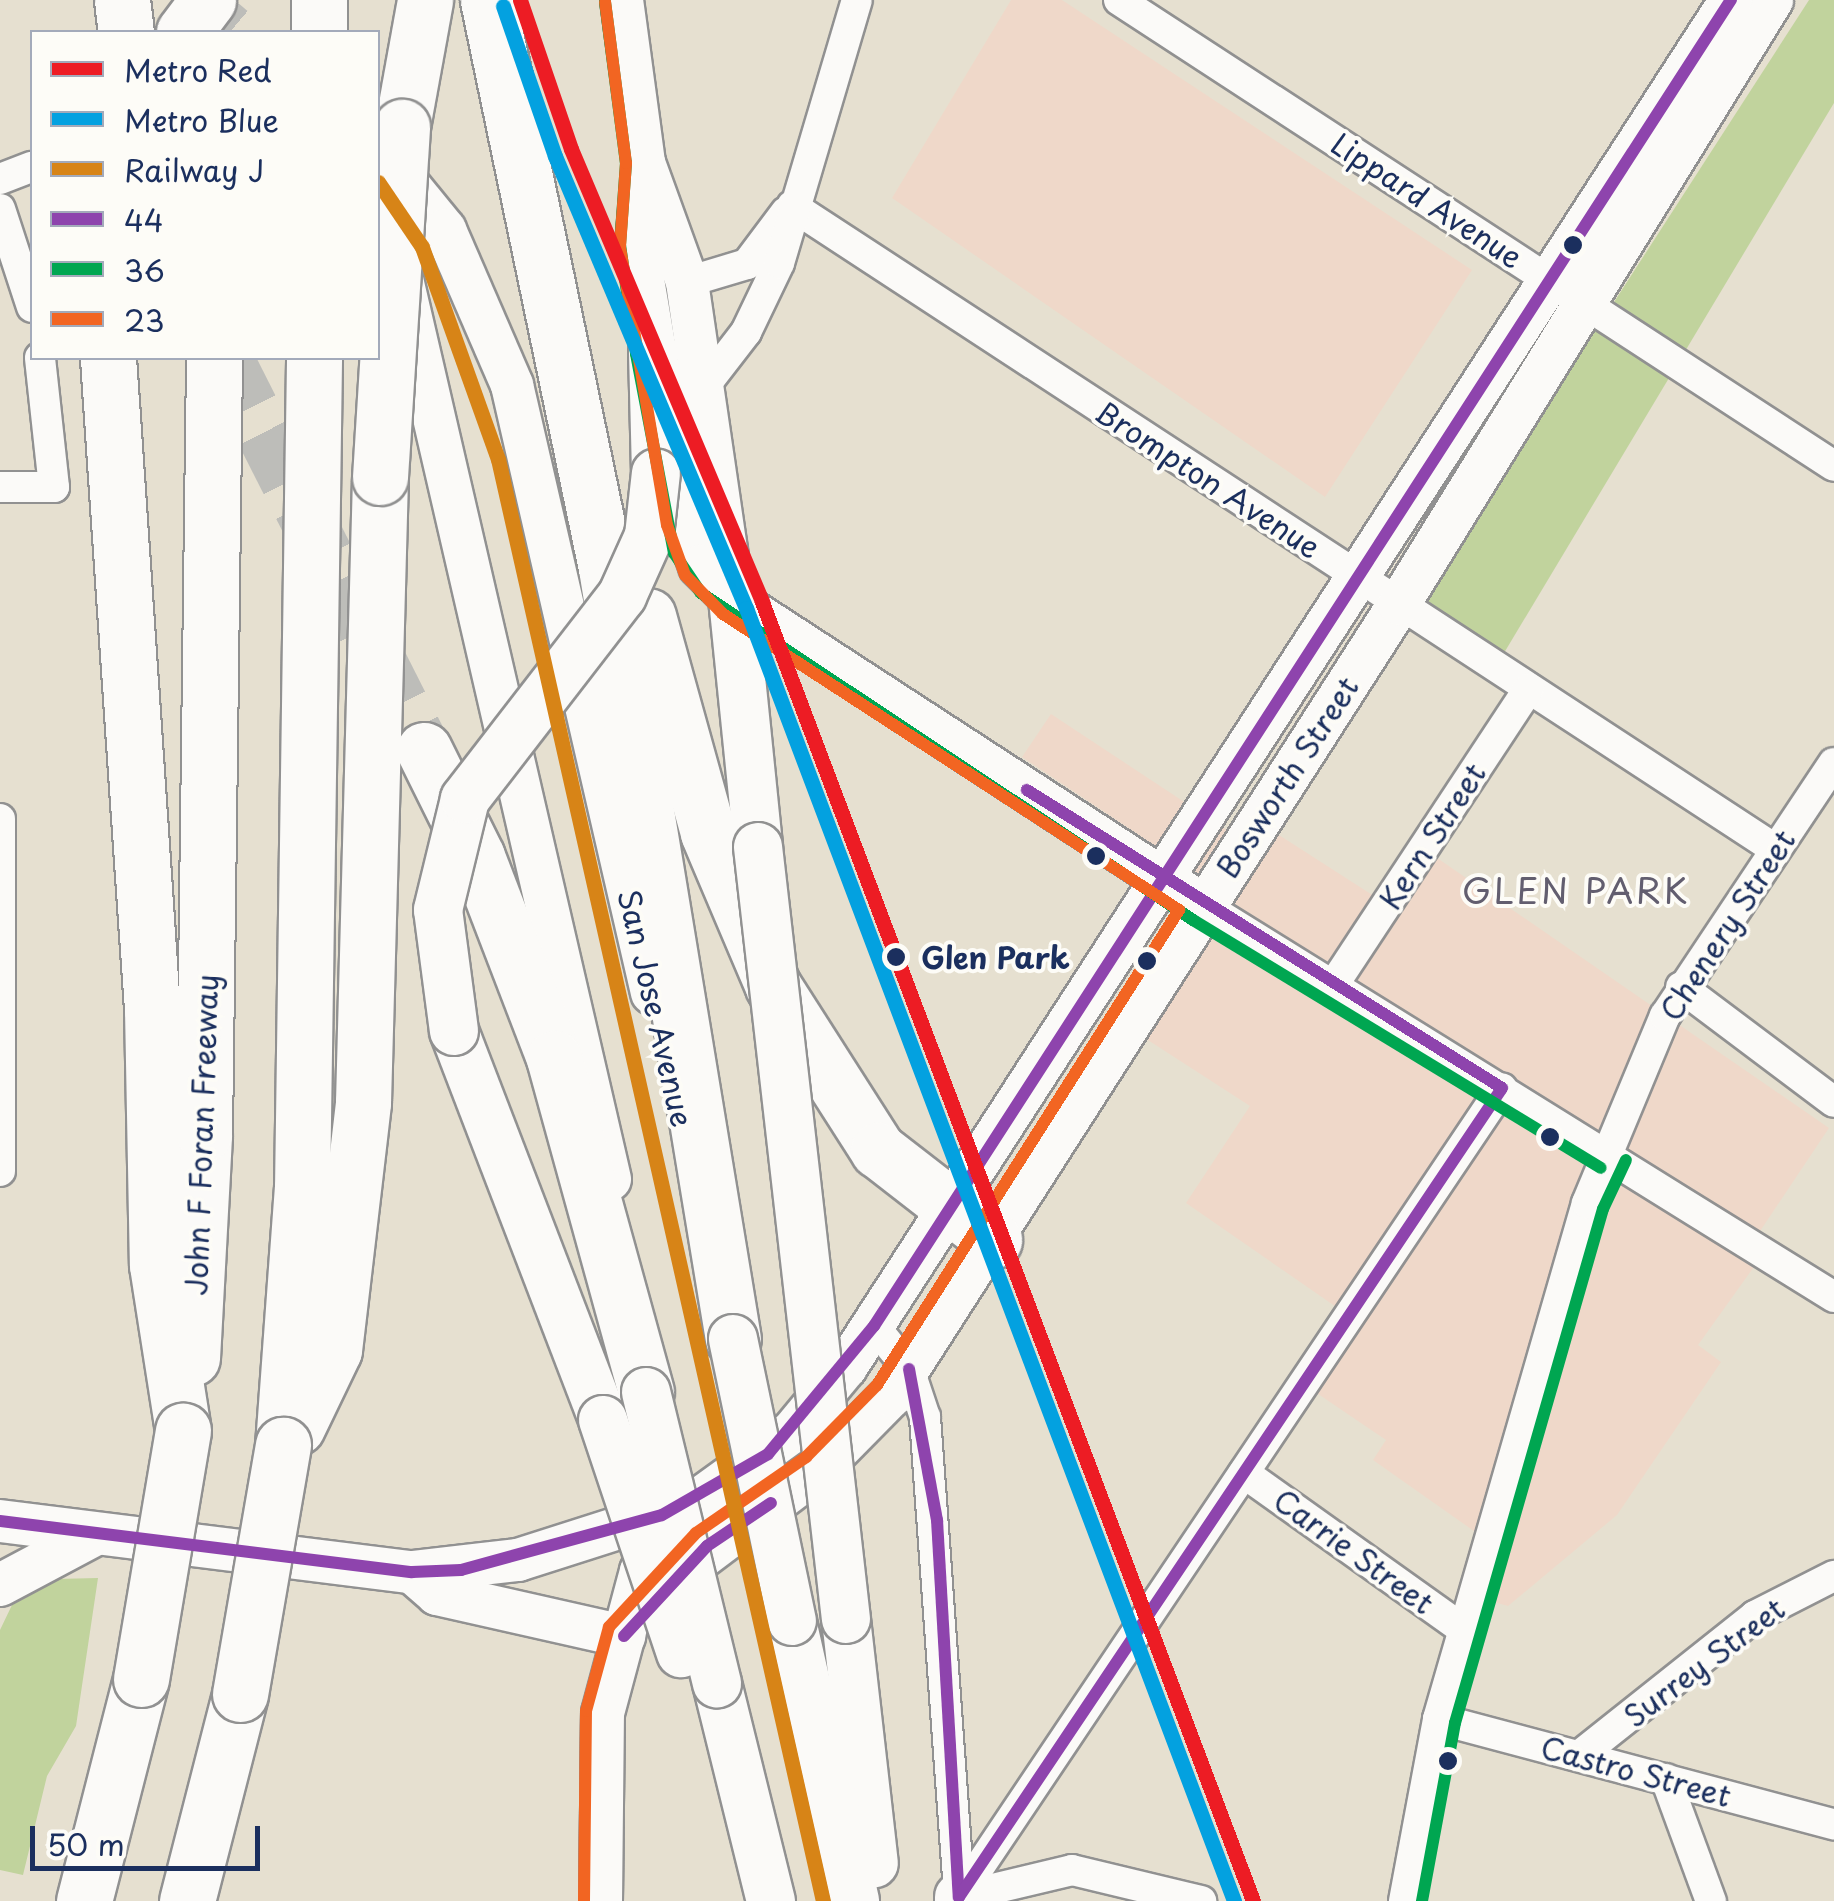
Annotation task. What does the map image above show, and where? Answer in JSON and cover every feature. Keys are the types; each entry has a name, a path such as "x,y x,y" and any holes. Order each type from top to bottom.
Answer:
{"highway":[{"path":"186,30 208,0"},
{"path":"219,0 219,30"},
{"path":"319,0 319,30"},
{"path":"282,1446 334,1350 355,1185 373,937 380,478 395,191 424,0"},
{"path":"488,0 547,278 665,902 733,1340"},
{"path":"547,278 689,774 751,939 852,1117 946,1207 994,1240"},
{"path":"108,360 152,1009 158,1265 184,1431"},
{"name":"John F Foran Freeway","path":"84,1901 141,1679 184,1431 205,1117 214,360"},
{"path":"187,1901 240,1694 282,1446 302,1189 314,360"},
{"path":"424,750 548,1042 624,1406"}],"main road":[{"path":"622,0 644,163 687,282 732,599 879,1901"},
{"name":"Bosworth Street","path":"601,1901 603,1713 641,1571 705,1495 792,1432 874,1326 946,1207 1162,878 1353,574 1563,290 1756,2"},
{"name":"San Jose Avenue","path":"380,151 444,230 512,385 733,1340 855,1901"},
{"path":"644,163 637,244 691,548 732,599 1203,905"},
{"path":"380,224 433,394 596,1100 624,1406"},
{"name":"Bosworth Street","path":"624,1636 707,1546 853,1439 909,1368 1400,604 1563,290"},
{"path":"654,351 656,473 649,536 622,596 465,798 438,910 454,1031 624,1406 763,1901"},
{"path":"0,1521 412,1572 518,1560 705,1495"},
{"path":"0,1585 94,1535"},
{"path":"412,1572 436,1594 624,1636"},
{"path":"706,1690 771,1901"}],"street":[{"path":"702,389 765,296 856,0"},
{"name":"Lippard Avenue","path":"1119,0 1834,466"},
{"path":"0,179 30,167"},
{"path":"687,282 747,264 792,206"},
{"name":"Brompton Avenue","path":"792,206 1775,849"},
{"path":"0,209 30,301"},
{"path":"0,487 54,487 40,360"},
{"name":"Kern Street","path":"1334,984 1529,688"},
{"name":"Chenery Street","path":"1404,1901 1438,1719 1587,1203 1682,988 1834,763"},
{"path":"1,819 1,1171"},
{"path":"1203,905 1610,1153 1796,1282 1834,1297"},
{"path":"1682,988 1834,1102"},
{"path":"959,1900 1502,1088"},
{"path":"874,1326 909,1368 937,1520 959,1900"},
{"name":"Carrie Street","path":"1244,1473 1464,1630"},
{"name":"Surrey Street","path":"1580,1756 1768,1607 1834,1576"},
{"name":"Castro Street","path":"1438,1719 1834,1824"},
{"path":"1666,1779 1712,1901"},
{"path":"959,1900 1072,1870 1201,1901"}],"shaded area":[{"path":"1011,0 1062,0 1472,270 1325,497 892,198"},
{"path":"1051,714 1254,848 1268,828 1377,898 1414,842 1829,1128 1744,1255 1756,1264 1698,1345 1721,1362 1617,1515 1508,1606 1466,1594 1481,1536 1373,1460 1386,1440 1296,1379 1342,1311 1186,1203 1250,1106 1137,1033 1226,893 1022,757"}],"green space":[{"path":"1809,0 1834,0 1834,103 1504,653 1423,598"},
{"path":"98,1578 76,1726 47,1776 23,1875 0,1870 0,1630 12,1605 55,1579"}],"tunnel":[{"path":"202,0 238,30"},
{"path":"227,360 424,750"}],"metro line":[{"name":"Red","path":"520,0 571,149 762,602 1253,1901"},
{"name":"Blue","path":"503,6 555,156 746,608 1234,1901"}],"rail line":[{"name":"J","path":"380,185 422,247 498,459 823,1901"}],"transit line":[{"name":"44","path":"0,1521 412,1572 461,1570 662,1515 768,1454 874,1326 1731,0"},
{"name":"36","path":"605,2 626,163 620,245 636,354 674,553 701,593 1193,920 1601,1168"},
{"name":"23","path":"584,1901 586,1711 609,1627 696,1533 806,1457 877,1385 1179,910 723,614 685,575 667,525 620,247 626,163 605,2"},
{"name":"44","path":"959,1897 1502,1088 1027,790"},
{"name":"36","path":"1422,1901 1455,1723 1603,1209 1626,1160"},
{"name":"44","path":"909,1369 937,1520 959,1897"},
{"name":"44","path":"624,1636 707,1546 771,1503"}],"place":[{"name":"Glen Park","path":"896,957"}],"district":[{"name":"GLEN PARK","path":"1576,890"}]}
